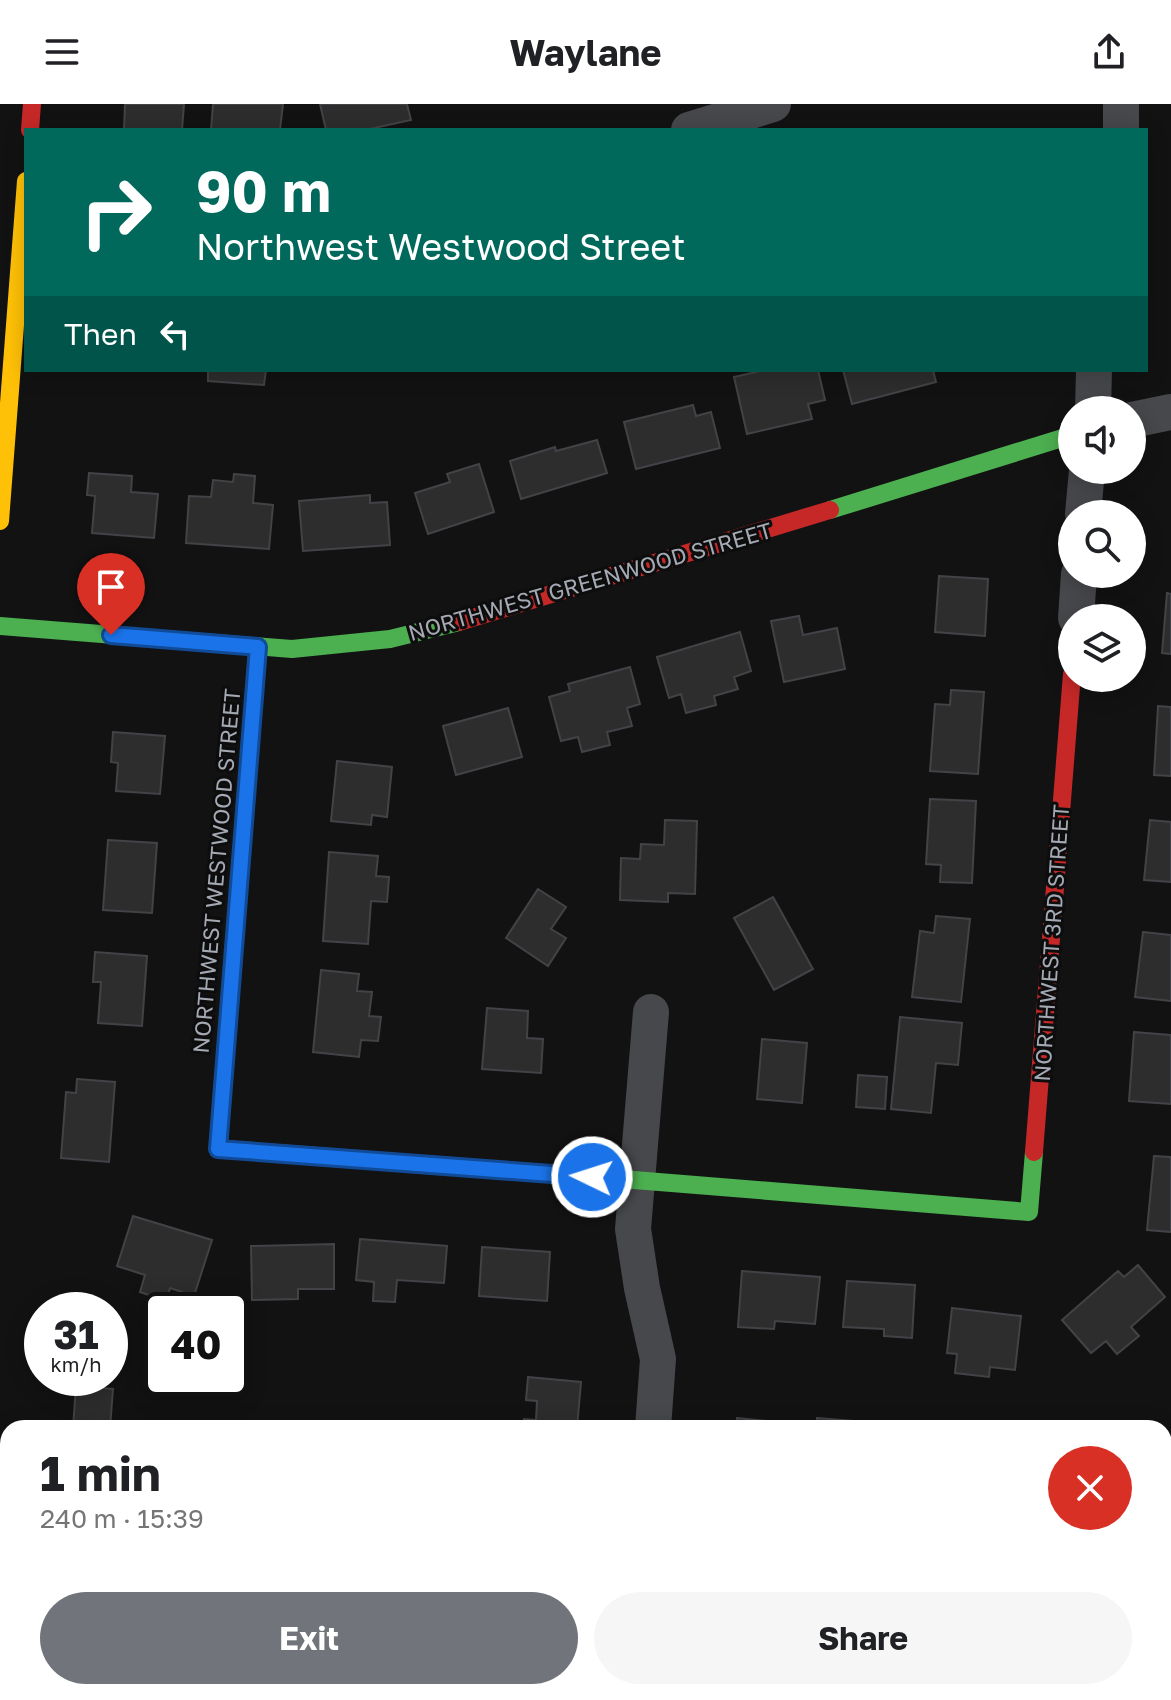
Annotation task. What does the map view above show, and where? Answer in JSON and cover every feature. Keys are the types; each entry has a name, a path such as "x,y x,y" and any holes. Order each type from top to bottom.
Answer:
{"street":[{"path":"30,128 32,104"},
{"path":"695,128 773,104"},
{"path":"1121,104 1121,128"},
{"path":"0,521 11,398 16,217 24,188"},
{"path":"1093,396 1094,372"},
{"path":"1146,417 1171,412"},
{"name":"NORTHWEST GREENWOOD STREET","path":"0,626 292,649 390,639 443,627 1058,439"},
{"name":"NORTHWEST WESTWOOD STREET","path":"258,647 218,1149 1029,1212"},
{"name":"NORTHWEST 3RD STREET","path":"1029,1212 1071,692"},
{"path":"651,1012 633,1229 636,1258 658,1359 654,1420"}],"building":[{"path":"125,104 184,104 182,128 124,128"},
{"path":"213,104 283,104 280,128 211,128"},
{"path":"320,104 407,104 411,120 374,128 326,128"},
{"path":"208,372 266,372 264,385 208,381"},
{"path":"756,372 818,372 825,400 808,404 812,419 747,434 734,377"},
{"path":"844,372 934,372 936,382 852,404"},
{"path":"693,405 696,416 711,412 720,448 636,469 624,422"},
{"path":"597,440 607,473 521,499 510,461 555,447 556,451"},
{"path":"479,464 494,512 428,534 415,493 450,482 447,474"},
{"path":"89,473 132,476 131,492 158,494 154,538 92,533 95,496 87,495"},
{"path":"234,474 255,476 253,503 273,505 269,549 186,543 189,496 211,497 213,480 233,482"},
{"path":"370,495 370,503 387,502 390,545 303,551 299,501"},
{"path":"939,576 988,579 985,636 935,632"},
{"path":"1167,593 1171,594 1171,654 1162,653"},
{"path":"799,616 803,635 837,628 845,669 784,682 771,621"},
{"path":"740,632 751,671 734,677 738,689 714,696 716,705 686,713 681,694 669,698 657,657"},
{"path":"630,667 640,704 627,708 632,726 607,732 610,745 582,752 578,737 561,741 549,697 570,691 568,684"},
{"path":"951,690 984,692 978,774 930,771 935,704 950,705"},
{"path":"1158,706 1171,707 1171,776 1154,775"},
{"path":"508,708 522,757 456,775 443,726"},
{"path":"113,732 165,736 160,794 116,791 118,763 111,762"},
{"path":"337,761 392,767 387,817 372,815 371,825 331,821"},
{"path":"930,799 976,801 972,883 940,882 941,865 926,864"},
{"path":"665,820 697,821 695,894 668,893 668,902 620,900 621,858 640,859 641,844 664,845"},
{"path":"1150,820 1171,822 1171,882 1144,880"},
{"path":"108,840 157,843 152,913 103,910"},
{"path":"329,852 378,856 376,876 389,877 387,902 371,901 368,944 323,941"},
{"path":"538,889 566,907 551,929 566,938 548,966 506,938"},
{"path":"773,897 813,969 774,990 734,918"},
{"path":"936,916 970,919 961,1002 912,997 920,931 934,933"},
{"path":"1143,932 1171,935 1171,1001 1135,997"},
{"path":"95,952 147,956 142,1026 98,1023 101,982 93,982"},
{"path":"321,970 359,974 357,991 372,992 369,1016 381,1017 378,1041 361,1040 359,1057 313,1052"},
{"path":"487,1008 528,1011 527,1038 543,1039 541,1073 482,1069"},
{"path":"900,1017 962,1023 958,1065 936,1063 931,1113 891,1109"},
{"path":"1134,1032 1171,1035 1171,1104 1129,1101"},
{"path":"762,1039 807,1043 802,1103 757,1099"},
{"path":"858,1075 887,1077 885,1109 856,1107"},
{"path":"77,1079 115,1082 109,1162 61,1158 66,1092 76,1093"},
{"path":"1154,1156 1171,1157 1171,1232 1147,1230"},
{"path":"133,1216 212,1240 195,1292 170,1288 169,1292 144,1293 140,1292 145,1275 117,1266"},
{"path":"360,1239 447,1246 444,1283 397,1280 395,1302 373,1301 374,1282 356,1280"},
{"path":"334,1244 334,1289 298,1289 298,1299 252,1300 251,1246"},
{"path":"482,1247 550,1252 547,1301 479,1296"},
{"path":"1138,1265 1165,1297 1131,1327 1139,1336 1117,1354 1106,1341 1091,1353 1062,1320 1118,1271 1124,1277"},
{"path":"742,1271 820,1277 815,1324 775,1321 774,1329 738,1327"},
{"path":"847,1281 915,1285 912,1338 884,1336 884,1329 843,1327"},
{"path":"952,1308 1021,1316 1015,1370 990,1367 989,1377 955,1373 957,1354 947,1353"},
{"path":"528,1377 581,1382 578,1420 536,1420 537,1401 526,1400"},
{"path":"75,1396 112,1396 111,1420 74,1420"}],"traffic: fast":[{"path":"830,510 1058,439"},
{"path":"0,626 292,649 390,639 459,622"},
{"path":"251,1151 218,1149 258,647"},
{"path":"597,1177 1029,1212 1034,1152"}],"traffic: slow":[{"path":"0,521 24,207"}],"traffic: jam":[{"path":"30,128 32,104"},
{"path":"459,622 830,510"},
{"path":"1034,1152 1071,692"},
{"path":"251,1151 597,1177"}],"route":[{"path":"111,635 258,647 218,1149 592,1177"}]}
